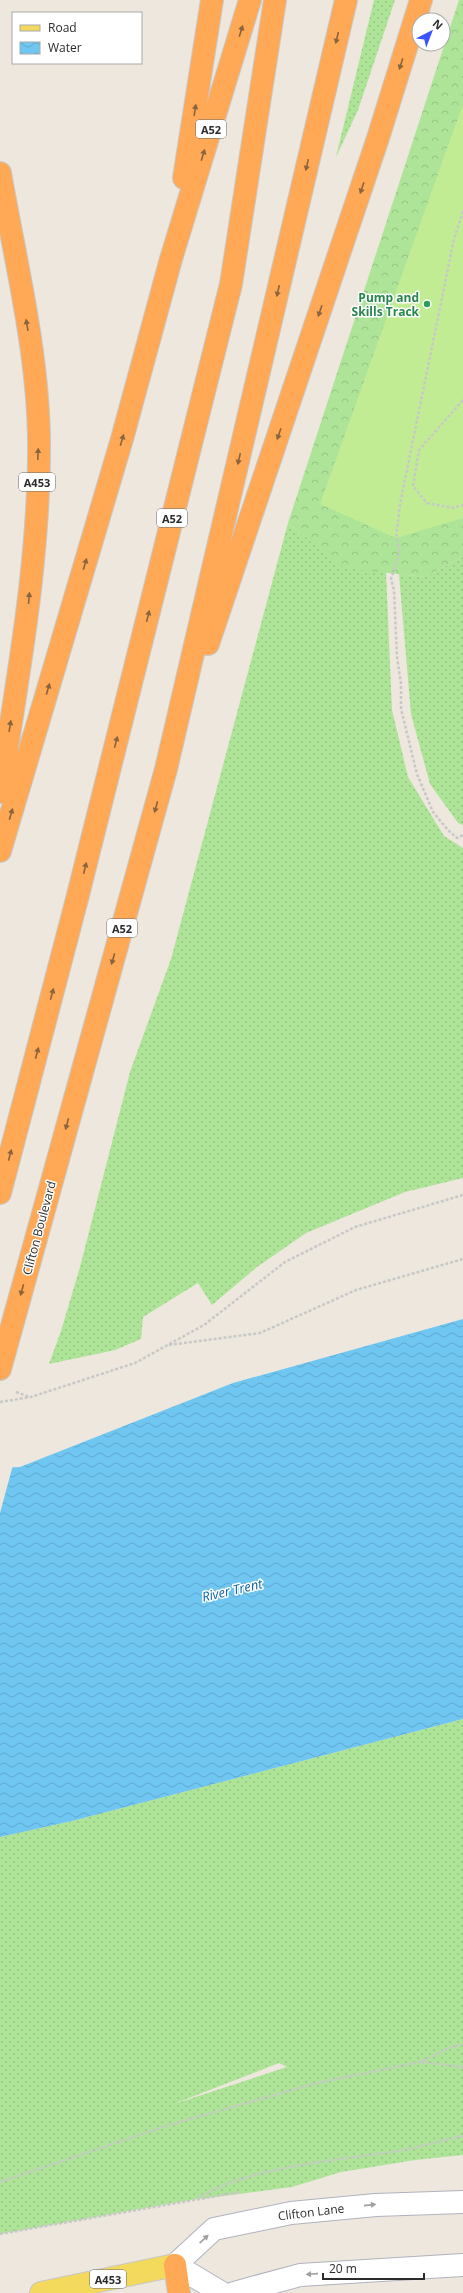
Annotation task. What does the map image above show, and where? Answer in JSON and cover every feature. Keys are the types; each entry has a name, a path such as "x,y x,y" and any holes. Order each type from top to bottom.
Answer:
{"highway":[{"path":"171,259 212,0"},
{"name":"A52","path":"0,851 122,439 171,259 250,0"},
{"name":"A52","path":"0,1193 231,284 275,0"},
{"name":"A52","path":"166,769 346,0"},
{"path":"166,769 378,138 421,0"},
{"name":"A453","path":"0,172 32,354 39,439 37,506 27,611 0,792"},
{"name":"Clifton Boulevard","path":"0,1369 77,1086 166,769"},
{"path":"175,2265 179,2293"}],"main road":[{"name":"Clifton Lane","path":"175,2265 214,2229 291,2213 376,2205 463,2202"},
{"name":"A453","path":"41,2293 175,2265"},
{"path":"175,2265 222,2293"},
{"path":"234,2293 300,2275 463,2265"}],"path":[{"path":"463,212 454,239 409,458 396,538 400,552 391,579 394,590 397,657 401,684 401,710 417,774 433,812 457,838 463,835"},
{"path":"463,400 419,450 413,486 427,503 453,508 463,505"},
{"path":"0,1402 31,1397 135,1363 204,1325 286,1262 355,1227 463,1195"},
{"path":"167,1346 260,1333 356,1290 463,1259"},
{"path":"0,2182 169,2125 318,2083 420,2062 449,2048 463,2044"},
{"path":"420,2062 463,2067"},
{"path":"0,2234 196,2199 209,2191 245,2177 401,2150 463,2136"}],"green space":[{"path":"374,0 395,0 358,110 336,157"},
{"path":"459,0 463,0 463,557 424,577 344,568 288,523 442,52 451,52 451,24"},
{"name":"Pump and Skills Track","path":"463,104 463,518 396,538 320,504"},
{"path":"288,523 344,567 386,572 392,710 408,777 444,836 463,848 463,1178 405,1192 306,1233 257,1267 212,1305 198,1283 143,1317 141,1339 115,1350 49,1364 61,1331 80,1267 130,1072 171,959"},
{"path":"463,557 463,825 458,823 430,784 411,714 399,574 424,577"},
{"path":"463,1719 463,2155 415,2160 341,2172 292,2187 191,2200 0,2234 0,1837 72,1821","holes":["279,2063 287,2067 171,2105"]}],"water":[{"name":"River Trent","path":"463,1319 463,1719 72,1821 0,1837 0,1468 20,1467 233,1383"}],"pier":[{"path":"13,1465 0,1513 0,1466"}],"place":[{"name":"Pump and Skills Track","path":"427,304"}]}
